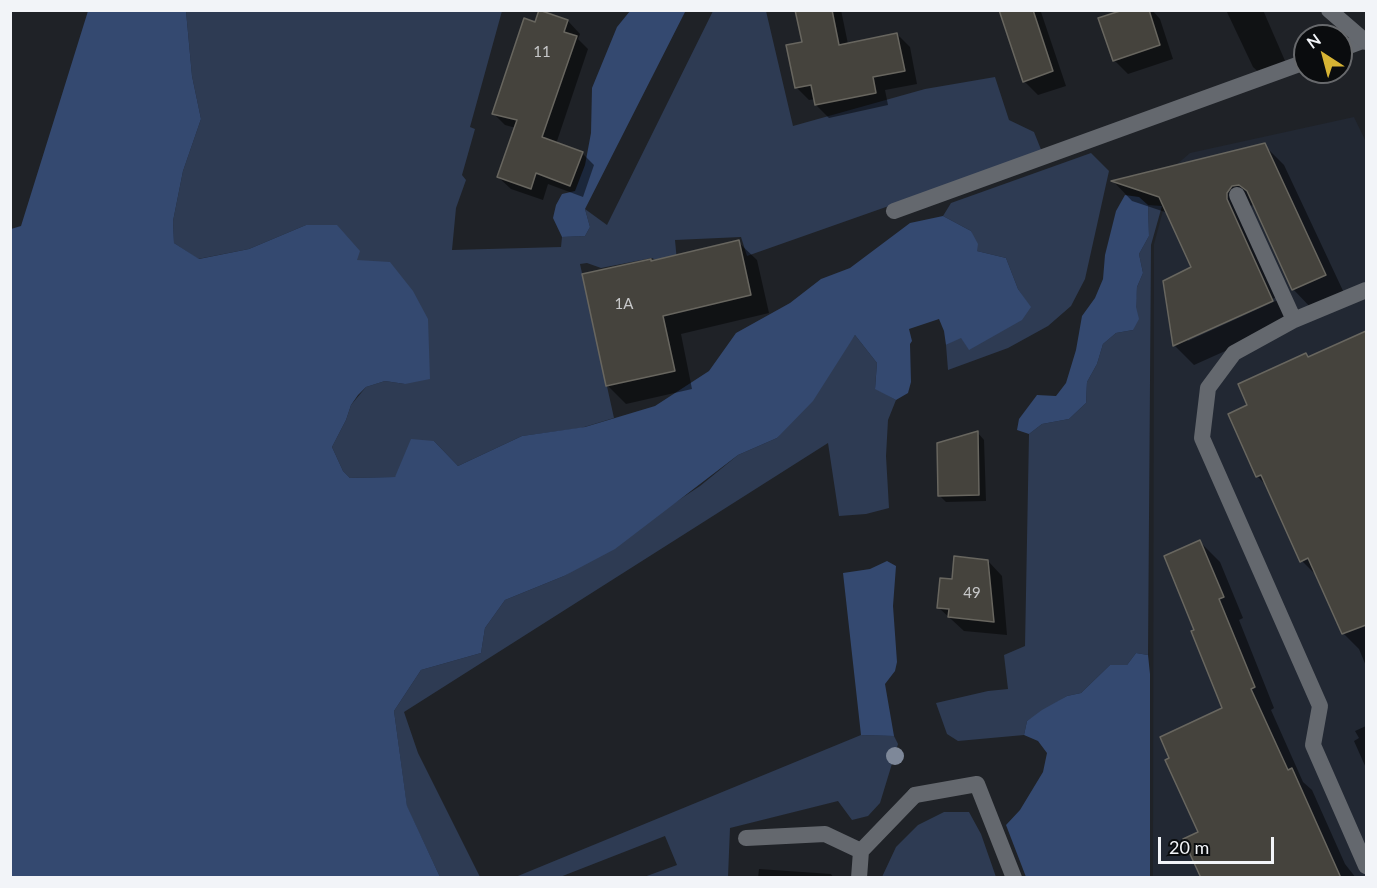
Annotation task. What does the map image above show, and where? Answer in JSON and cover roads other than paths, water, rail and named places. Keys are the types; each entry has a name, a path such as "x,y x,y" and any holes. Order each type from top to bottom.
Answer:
{"street":[{"path":"1329,10 1366,41"},
{"path":"894,211 1293,66"},
{"path":"1238,195 1294,320"},
{"path":"1366,290 1294,320 1234,353 1209,388 1202,438 1320,706 1312,745 1366,866"},
{"path":"858,878 861,851 915,795 977,784 1014,878"},
{"path":"746,838 825,834 861,851"}]}
